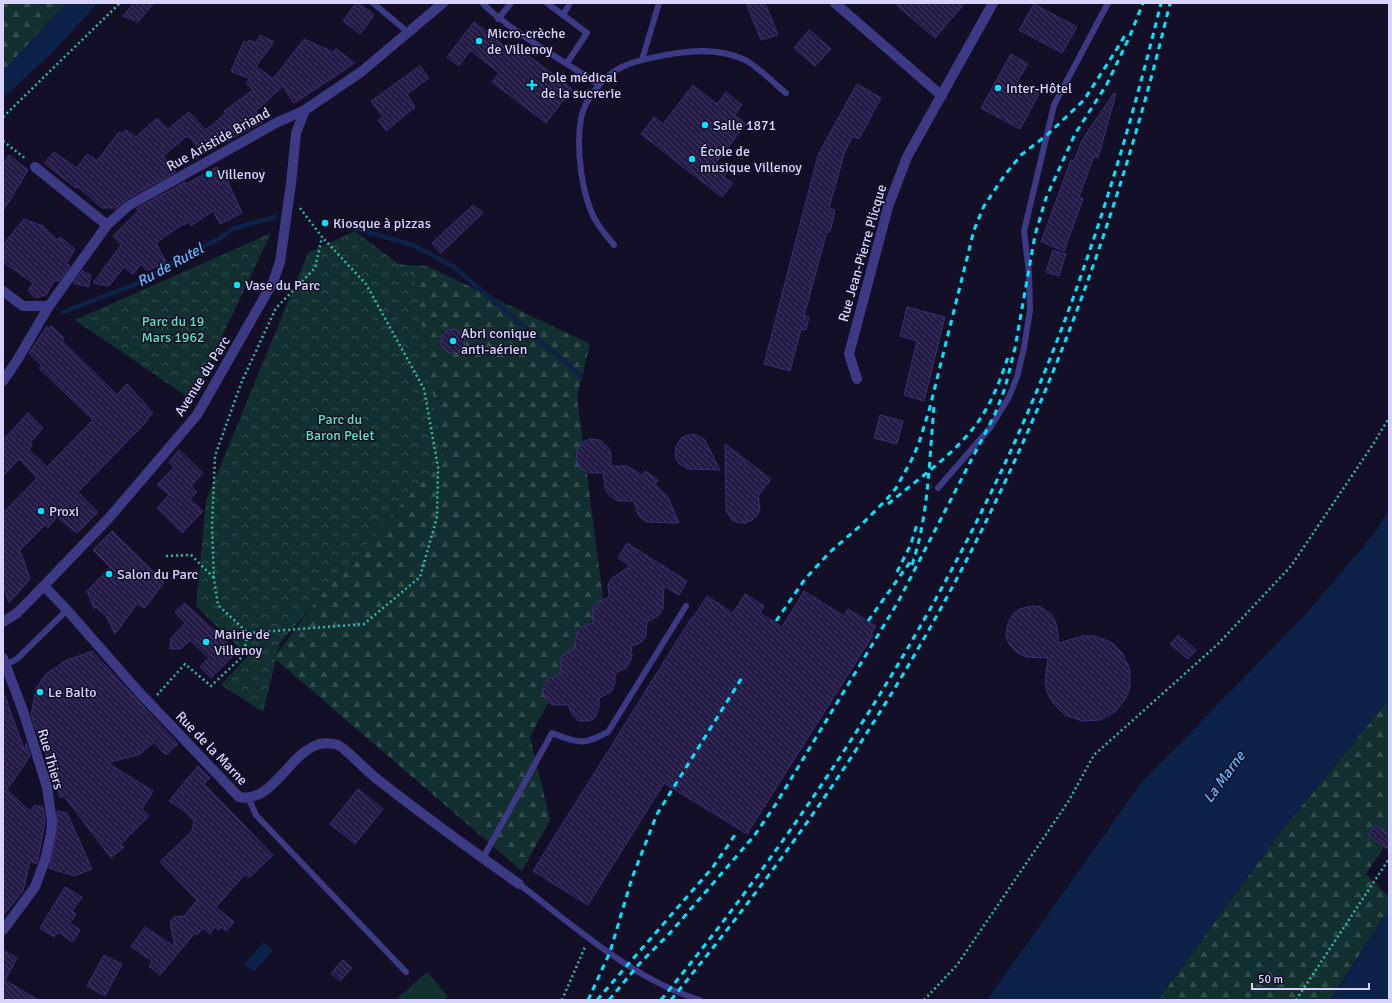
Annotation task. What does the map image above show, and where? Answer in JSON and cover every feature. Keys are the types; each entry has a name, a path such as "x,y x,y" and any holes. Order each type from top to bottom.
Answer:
{"street":[{"name":"Rue Aristide Briand","path":"3,381 49,306 107,225 128,206 150,192 276,123 305,110 361,72 443,3"},
{"path":"835,3 942,96"},
{"name":"Rue Jean-Pierre Plicque","path":"857,380 849,354 888,207 907,157 993,3"},
{"name":"Avenue du Parc","path":"4,621 17,613 109,518 197,415 274,282 280,262 291,184 296,133 305,110"},
{"path":"35,167 107,225"},
{"path":"3,291 23,306 49,306"},
{"name":"Rue de la Marne","path":"44,586 68,610 150,704 239,797 249,799 265,791 305,751 320,744 338,745 370,774 429,820 519,884"},
{"name":"Rue Thiers","path":"3,930 35,887 45,860 52,822 47,787 23,711 4,662"}],"lane":[{"path":"373,3 409,33"},
{"path":"482,3 498,19 599,85"},
{"path":"498,19 511,3"},
{"path":"547,3 587,33 567,63"},
{"path":"563,14 570,3"},
{"path":"642,60 659,3"},
{"path":"938,488 990,428 1010,397 1024,348 1030,310 1029,274 1024,231 1054,105 1108,3"},
{"path":"614,245 596,221 583,185 579,151 581,117 589,99 599,85 621,68 642,60 689,50 721,52 744,59 786,93"},
{"path":"483,858 552,733 575,741 590,742 608,732 686,606"},
{"path":"4,662 17,659 68,610"},
{"path":"249,799 256,815 406,972"},
{"path":"519,884 627,964 669,989 700,1000"}],"path":[{"path":"3,118 120,3"},
{"path":"3,141 35,167"},
{"path":"298,206 322,237 366,284 424,389 438,467 436,517 420,577 364,624 248,633 218,605 214,579 212,526 215,456 242,381 276,308 315,268 322,237"},
{"path":"924,1000 957,965 1068,802 1094,755 1218,644 1291,566 1372,446 1389,418"},
{"path":"166,556 192,555 214,579"},
{"path":"150,704 185,664 211,686 243,656 248,633"},
{"path":"1296,1000 1389,859"},
{"path":"562,1000 589,937"}],"green space":[{"path":"3,3 74,3 3,75"},
{"name":"Parc du Baron Pelet","path":"355,231 414,276 443,457 280,643 263,712 221,685 248,656 196,606 206,501 308,253"},
{"name":"Parc du 19 Mars 1962","path":"271,233 192,400 75,320"},
{"path":"357,262 427,266 590,344 577,397 603,598 530,737 550,820 522,871 274,658 420,459"},
{"path":"1389,699 1389,839 1366,874 1389,897 1389,909 1330,1000 1158,1000 1278,835"},
{"path":"427,972 448,996 443,1000 395,1000"}],"water":[{"path":"66,3 98,3 50,55 3,98 3,71"},
{"name":"La Marne","path":"1389,510 1389,699 1278,835 1158,1000 987,1000 1141,783 1304,616 1373,535"},
{"path":"1389,909 1389,1000 1331,1000"},
{"path":"264,942 273,950 254,972 244,964"}],"building":[{"path":"134,3 154,3 138,22 123,16"},
{"path":"356,3 359,3 374,15 360,34 343,21"},
{"path":"746,3 765,3 778,35 761,40"},
{"path":"894,3 965,3 935,38"},
{"path":"1034,4 1077,27 1062,53 1019,30"},
{"name":"Pole médical de la sucrerie","path":"474,22 514,53 519,48 572,89 546,123 492,82 499,73 470,50 459,66 447,57"},
{"path":"809,30 831,49 815,66 794,48"},
{"path":"260,35 274,42 256,66 273,79 304,39 333,52 336,49 355,63 294,103 283,86 256,111 263,122 202,154 190,137 189,138 187,136 163,156 176,172 125,200 116,208 102,208 77,186 76,188 44,163 54,152 77,168 87,154 97,161 119,132 123,134 126,130 136,137 157,118 168,129 189,112 206,130 226,113 224,111 253,90 246,83 250,79 231,71 244,41 248,43 249,40 256,43"},
{"path":"1011,54 1028,64 1017,82 1039,94 1020,129 981,108"},
{"path":"420,66 429,78 407,94 415,107 386,131 378,120 383,117 371,101"},
{"path":"857,84 881,98 859,139 853,136 845,151 829,208 835,210 830,232 827,232 804,316 809,317 806,330 801,329 790,371 764,364 818,155"},
{"name":"Salle 1871","path":"693,85 717,104 726,92 742,105 735,115 746,124 715,164 727,173 724,177 733,183 722,197 641,134 654,117 663,124"},
{"path":"1114,93 1116,94 1098,158 1094,156 1079,197 1083,199 1064,251 1041,242 1071,160 1074,161 1082,140"},
{"path":"9,155 28,170 3,211 3,164"},
{"path":"217,167 227,180 242,213 220,224 213,211 191,226 188,222 184,225 183,224 156,243 166,262 150,270 146,270 141,264 133,274 124,267 109,286 93,283 121,245 113,236 140,209 136,209 185,182 186,184"},
{"path":"473,205 483,213 441,253 432,243"},
{"path":"24,219 43,226 57,240 60,237 75,249 66,264 70,266 59,281 55,280 46,295 35,298 28,291 33,283 3,262 3,245"},
{"path":"1053,250 1066,254 1059,276 1046,272"},
{"path":"82,271 91,275 89,287 73,283"},
{"path":"907,307 945,317 924,401 904,395 917,341 900,336"},
{"path":"47,326 49,329 51,326 64,338 62,341 117,395 127,384 153,413 78,492 98,512 77,533 57,517 48,528 45,525 20,550 30,579 9,603 3,586 3,513 37,478 19,459 3,476 3,440 28,413 43,428 30,443 32,446 29,450 47,467 93,420 39,368 42,366 29,353"},
{"name":"Abri conique anti-aérien","path":"448,329 458,329 465,336 465,346 458,353 448,353 441,346 441,336"},
{"path":"880,415 903,421 897,444 874,438"},
{"path":"693,434 705,440 720,470 689,469 679,464 675,457 676,446 682,437"},
{"path":"590,439 600,440 608,447 611,454 611,466 627,466 642,475 645,471 658,480 655,484 668,497 679,523 646,522 638,515 634,501 618,501 609,495 605,488 603,473 590,473 580,468 576,458 577,450 583,442"},
{"path":"725,444 771,479 758,496 760,508 758,515 746,523 739,523 732,520 726,511"},
{"path":"179,450 203,473 191,486 197,492 190,499 203,511 182,533 157,508 169,495 157,485 174,467 169,462"},
{"path":"112,531 164,582 145,608 137,604 115,634 106,616 96,607 94,609 87,591 110,567 93,550"},
{"path":"627,543 687,581 679,595 664,586 663,609 659,615 647,622 646,637 639,644 631,646 632,656 630,662 626,668 615,673 615,683 611,692 599,698 599,708 595,718 589,721 579,721 573,716 568,705 553,705 547,701 543,688 548,679 560,674 561,658 575,648 578,631 584,626 593,623 592,614 594,607 598,602 609,597 608,585 611,579 630,566 618,558"},
{"path":"804,591 844,616 848,609 876,626 871,634 873,635 747,834 664,783 588,905 533,871 692,617 693,618 707,596 733,613 745,594 764,606 760,613 782,627"},
{"path":"185,603 237,652 211,678 200,667 209,658 190,640 181,649 170,649 171,638 185,623 175,612"},
{"path":"1032,606 1041,607 1052,615 1056,623 1059,643 1082,636 1094,636 1111,642 1123,654 1130,670 1130,687 1126,698 1115,712 1100,720 1082,721 1065,715 1053,703 1047,692 1045,681 1048,658 1027,657 1019,654 1009,644 1006,636 1008,623 1012,615 1019,609"},
{"path":"1178,635 1196,650 1188,659 1170,644"},
{"path":"92,651 178,744 166,755 154,742 140,754 108,763 153,791 142,809 149,816 121,844 124,847 111,858 64,796 60,798 41,739 40,742 31,715 36,688 46,674 65,661"},
{"path":"3,696 5,696 25,752 26,743 30,756 7,790 30,811 35,805 43,807 45,822 37,864 30,861 23,891 3,916 3,769 7,763 3,760"},
{"path":"198,766 210,778 204,784 273,855 249,878 245,874 216,907 234,922 226,931 221,927 219,930 215,927 210,934 203,928 197,935 195,933 160,975 149,966 152,961 131,947 145,927 175,947 170,922 174,917 184,916 197,900 160,862 192,831 194,821 183,810 169,801"},
{"path":"358,789 383,809 355,844 330,824"},
{"path":"57,811 67,813 92,869 74,876 49,868 57,835"},
{"path":"1375,825 1389,834 1389,850 1368,835"},
{"path":"65,887 82,897 72,911 76,914 70,923 80,930 73,942 58,932 54,937 40,928"},
{"path":"3,950 17,958 5,980 38,1000 3,1000"},
{"path":"104,955 122,964 105,996 87,986"},
{"path":"343,960 352,968 340,981 331,973"}],"waterway":[{"name":"Ru de Rutel","path":"63,312 134,285 191,252 219,239 232,229 275,217"},
{"name":"Ru de Rutel","path":"339,223 415,246 454,267 581,376"}],"railway":[{"path":"609,1000 640,963 670,933 754,836 774,807 898,602 995,414 1005,388 1015,348 1035,235 1046,198 1075,134 1107,84 1129,38 1143,3"},
{"path":"661,1000 712,936 809,804 897,666 938,594 976,522 1036,394 1058,340 1078,284 1115,173 1147,60 1161,3"},
{"path":"671,1000 774,868 822,801 868,731 920,646 967,559 1010,470 1050,380 1085,287 1117,194 1145,99 1170,3"},
{"path":"776,621 805,579 830,552 860,526 896,488 919,443 930,407 974,230 984,206 1004,176 1021,155 1047,135 1084,100 1127,32"},
{"path":"888,504 945,457 975,426 986,410 1002,375 1008,357"},
{"path":"912,565 918,546 925,507 934,407"},
{"path":"897,572 911,544 917,524"},
{"path":"868,621 913,558"},
{"path":"588,1000 610,952 632,878 657,814 743,676"},
{"path":"597,1000 713,867 737,832"}],"place":[{"name":"Micro-crèche de Villenoy","path":"479,41"},
{"name":"Pole médical de la sucrerie","path":"532,85"},
{"name":"Inter-Hôtel","path":"998,88"},
{"name":"Salle 1871","path":"705,125"},
{"name":"École de musique Villenoy","path":"692,159"},
{"name":"Villenoy","path":"209,174"},
{"name":"Kiosque à pizzas","path":"325,223"},
{"name":"Vase du Parc","path":"237,285"},
{"name":"Abri conique anti-aérien","path":"453,341"},
{"name":"Proxi","path":"41,511"},
{"name":"Salon du Parc","path":"109,574"},
{"name":"Mairie de Villenoy","path":"206,642"},
{"name":"Le Balto","path":"40,692"}]}
